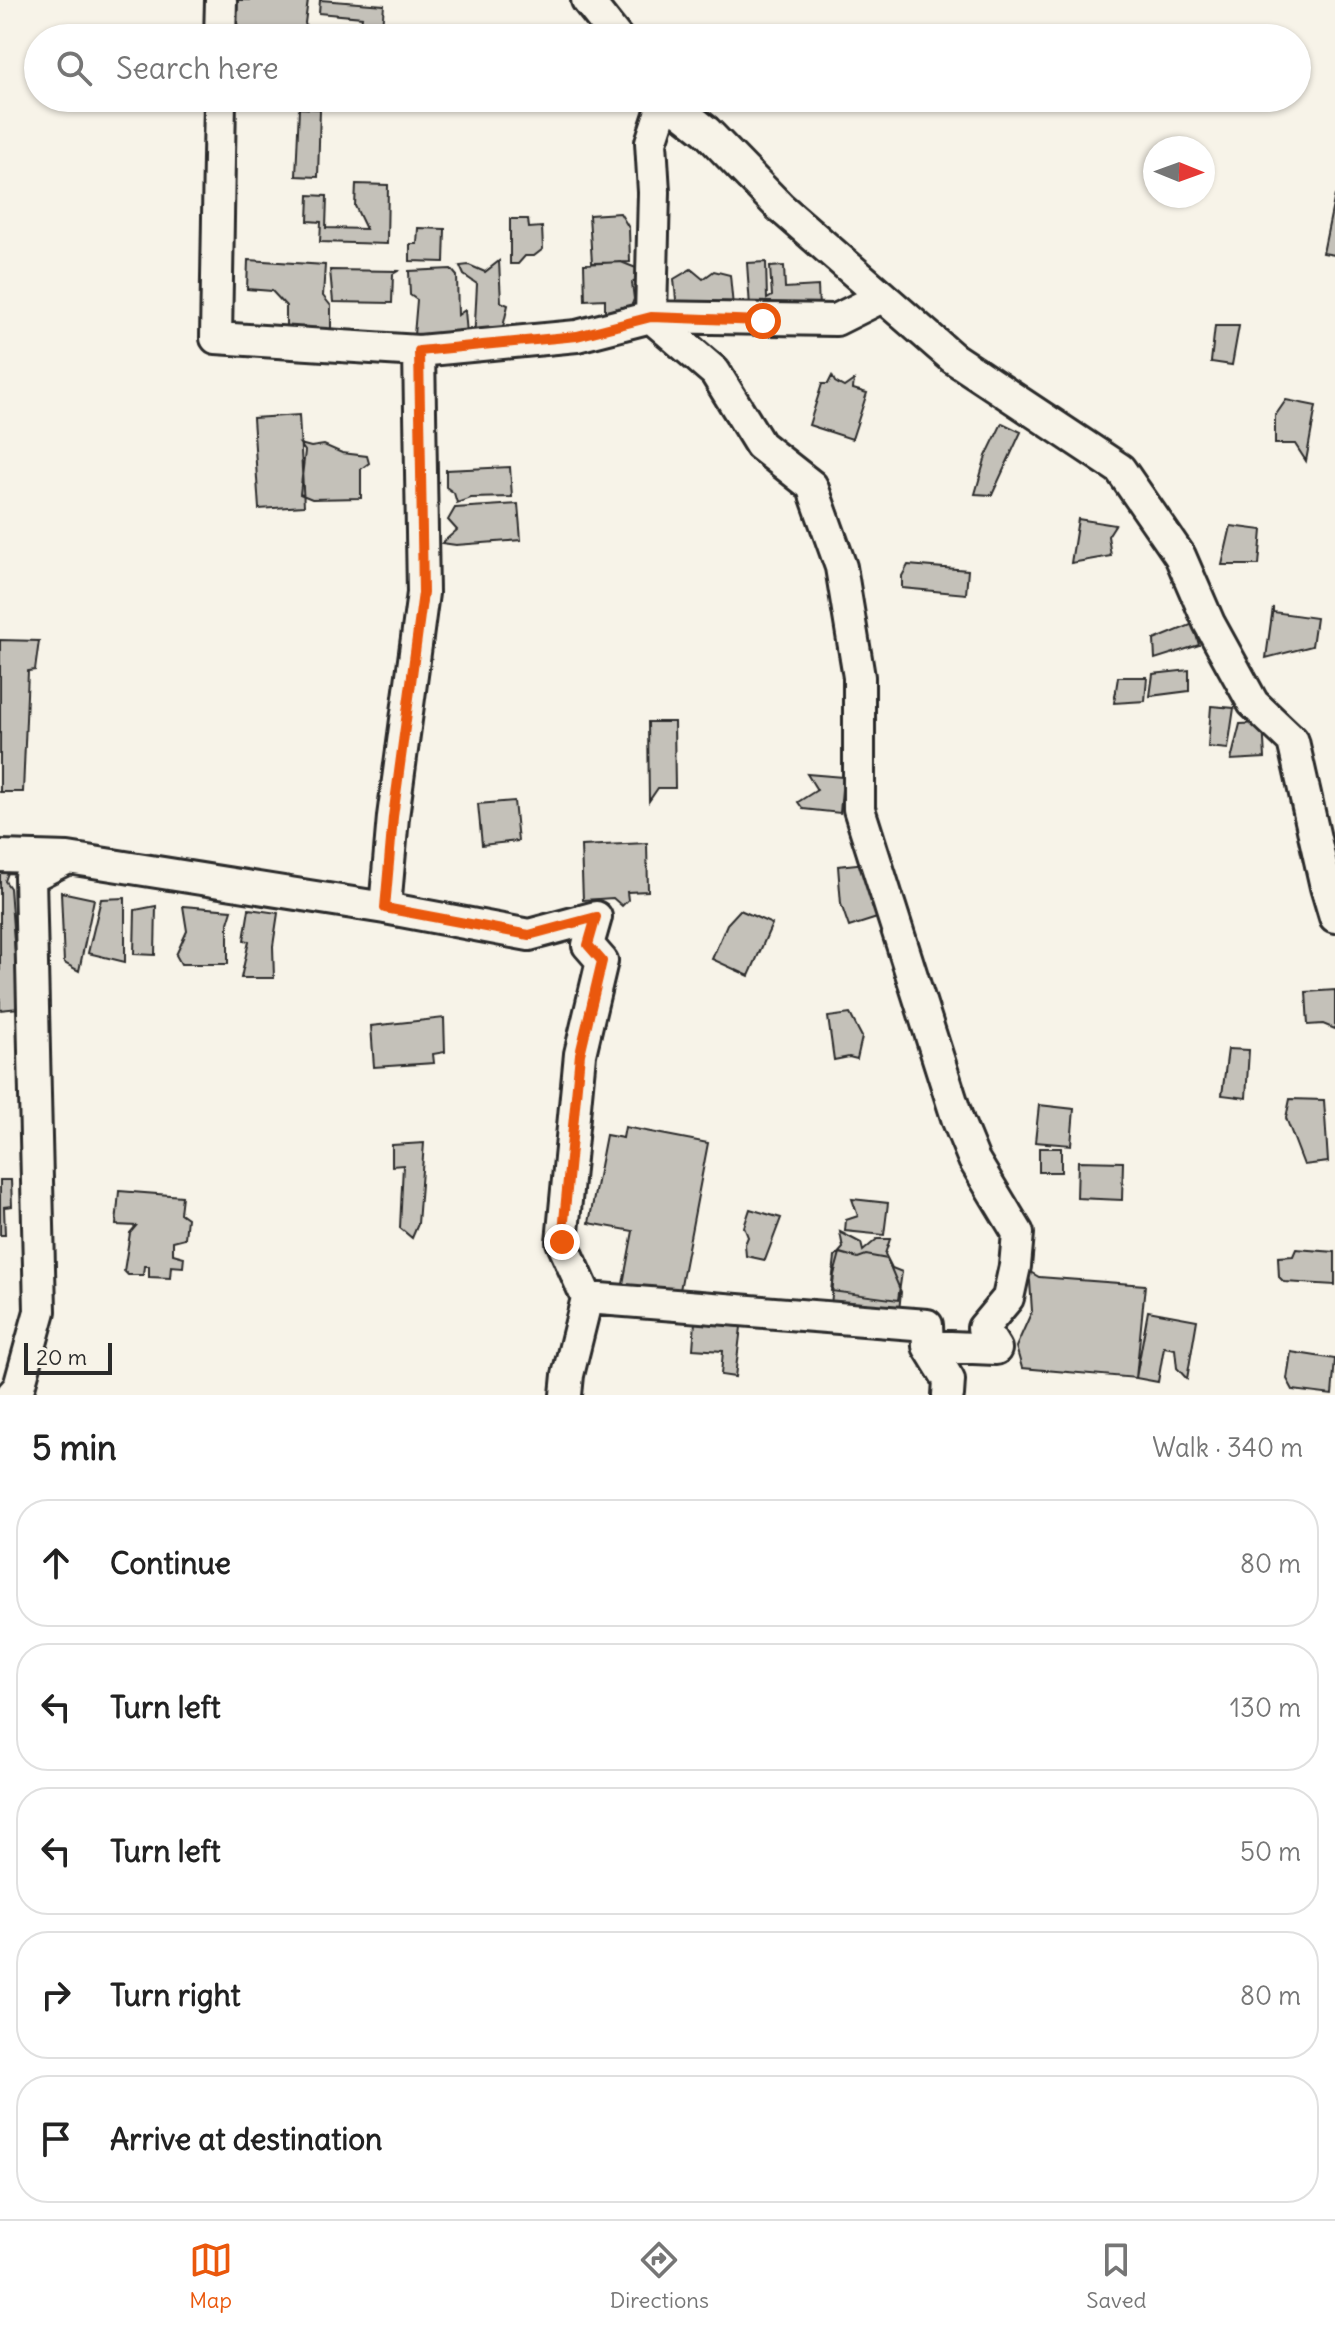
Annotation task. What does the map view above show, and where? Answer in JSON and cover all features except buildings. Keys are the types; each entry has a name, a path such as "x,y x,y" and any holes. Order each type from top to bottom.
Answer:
{"street":[{"path":"220,24 221,0"},
{"path":"587,0 606,24"},
{"path":"220,112 216,338 419,351 577,336 651,317 836,320 882,297"},
{"path":"651,317 654,192 651,142 660,112"},
{"path":"681,112 706,131 780,207 953,358 1120,469 1180,556 1209,623 1253,703 1293,741 1335,917"},
{"path":"651,317 715,372 760,445 812,486 841,567 859,677 859,809 958,1121 974,1160 1018,1233 1008,1298 983,1328 996,1349 928,1346"},
{"path":"385,908 393,817 423,593 419,351"},
{"path":"0,856 68,858 385,908 529,935 596,917 588,945 602,961 580,1054 562,1242 587,1298 566,1395"},
{"path":"12,1395 19,1387 40,1311 30,877 68,858"},
{"path":"587,1298 927,1325 928,1346 949,1380 948,1395"}],"route":[{"path":"562,1242 580,1054 602,961 588,945 596,917 529,935 385,908 393,817 423,593 419,351 577,336 651,317 763,321"}]}
